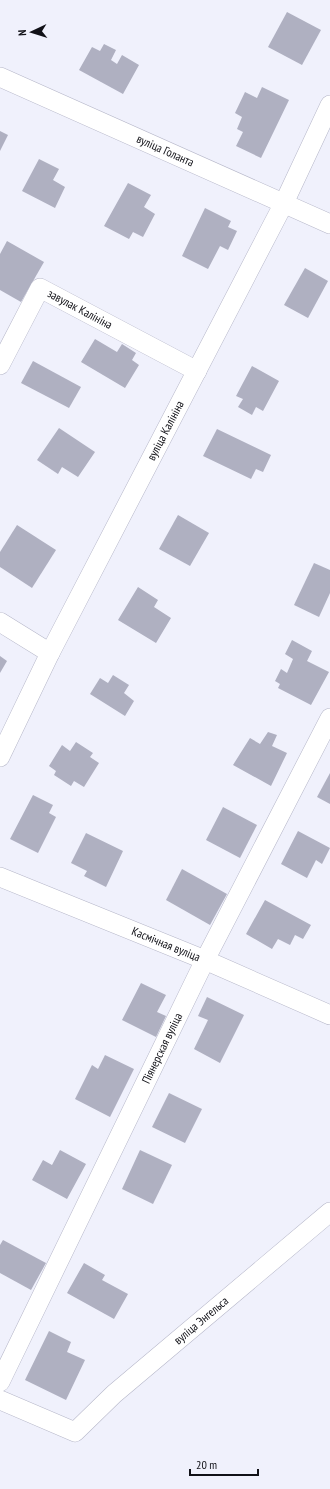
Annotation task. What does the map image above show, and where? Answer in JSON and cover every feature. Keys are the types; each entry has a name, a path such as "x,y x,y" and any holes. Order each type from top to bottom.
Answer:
{"street":[{"name":"вуліца Голанта","path":"0,77 330,224"},
{"name":"вуліца Калініна","path":"0,757 50,653 284,203 330,105"},
{"name":"завулак Калініна","path":"0,365 40,288 197,371"},
{"path":"0,622 50,653"},
{"name":"Піянерская вуліца","path":"0,1382 205,960 330,718"},
{"name":"Касмічная вуліца","path":"0,877 205,960 330,1015"},
{"name":"вуліца Энгельса","path":"0,1400 75,1432 114,1394 330,1212"}],"building":[{"path":"287,12 321,30 302,65 268,47"},
{"path":"104,44 116,50 111,60 117,64 122,55 139,65 123,94 79,70 92,47 100,51"},
{"path":"262,87 289,100 261,158 236,146 243,132 237,129 242,117 235,113 245,92 257,98"},
{"path":"0,131 8,135 0,151"},
{"path":"39,159 59,169 53,180 65,187 55,208 22,191"},
{"path":"128,183 151,195 144,207 155,214 143,237 133,232 129,239 104,226"},
{"path":"205,208 231,221 228,227 237,231 228,250 220,246 208,269 182,256"},
{"path":"7,241 44,262 21,302 0,290 0,254"},
{"path":"305,268 328,281 308,318 284,305"},
{"path":"95,339 117,352 122,344 136,353 132,360 139,365 125,388 81,362"},
{"path":"33,361 81,387 69,408 21,383"},
{"path":"252,366 279,381 263,411 256,407 252,415 238,407 243,399 236,396"},
{"path":"59,428 95,452 78,477 62,467 58,474 37,460"},
{"path":"217,429 271,455 263,472 256,469 251,479 203,456"},
{"path":"178,515 209,533 190,566 159,549"},
{"path":"17,525 56,550 32,588 0,567 0,552"},
{"path":"314,563 330,570 330,593 319,617 294,605"},
{"path":"138,587 158,600 154,607 171,618 156,643 118,620"},
{"path":"292,640 312,651 307,661 329,672 311,705 278,688 280,684 275,681 281,669 287,673 293,659 285,654"},
{"path":"0,656 7,661 0,673"},
{"path":"113,675 129,685 124,693 134,701 125,716 90,694 100,678 108,683"},
{"path":"268,732 277,735 272,746 287,753 271,786 233,765 250,738 260,744"},
{"path":"76,742 93,753 90,757 99,763 84,787 74,781 71,786 54,775 56,771 49,766 62,745 70,751"},
{"path":"330,773 330,804 317,797"},
{"path":"33,795 53,805 49,813 56,817 38,853 10,839"},
{"path":"223,807 257,825 240,858 206,840"},
{"path":"298,831 330,848 322,864 316,860 307,878 281,864"},
{"path":"86,833 123,851 106,887 84,876 87,871 71,863"},
{"path":"182,869 227,894 210,925 166,900"},
{"path":"265,900 311,925 303,939 295,935 290,945 278,939 272,949 246,934"},
{"path":"141,983 166,995 157,1012 166,1016 156,1037 122,1020"},
{"path":"207,997 244,1015 220,1063 194,1049 208,1020 198,1016"},
{"path":"105,1055 134,1069 110,1117 75,1099 92,1065 98,1069"},
{"path":"169,1093 202,1109 185,1143 152,1127"},
{"path":"60,1150 86,1164 67,1199 32,1180 43,1160 52,1165"},
{"path":"140,1150 172,1165 153,1204 122,1189"},
{"path":"3,1240 46,1263 31,1290 0,1273 0,1245"},
{"path":"84,1263 105,1275 102,1280 128,1294 114,1319 67,1293"},
{"path":"49,1331 71,1342 67,1352 85,1360 66,1400 25,1380"}]}
